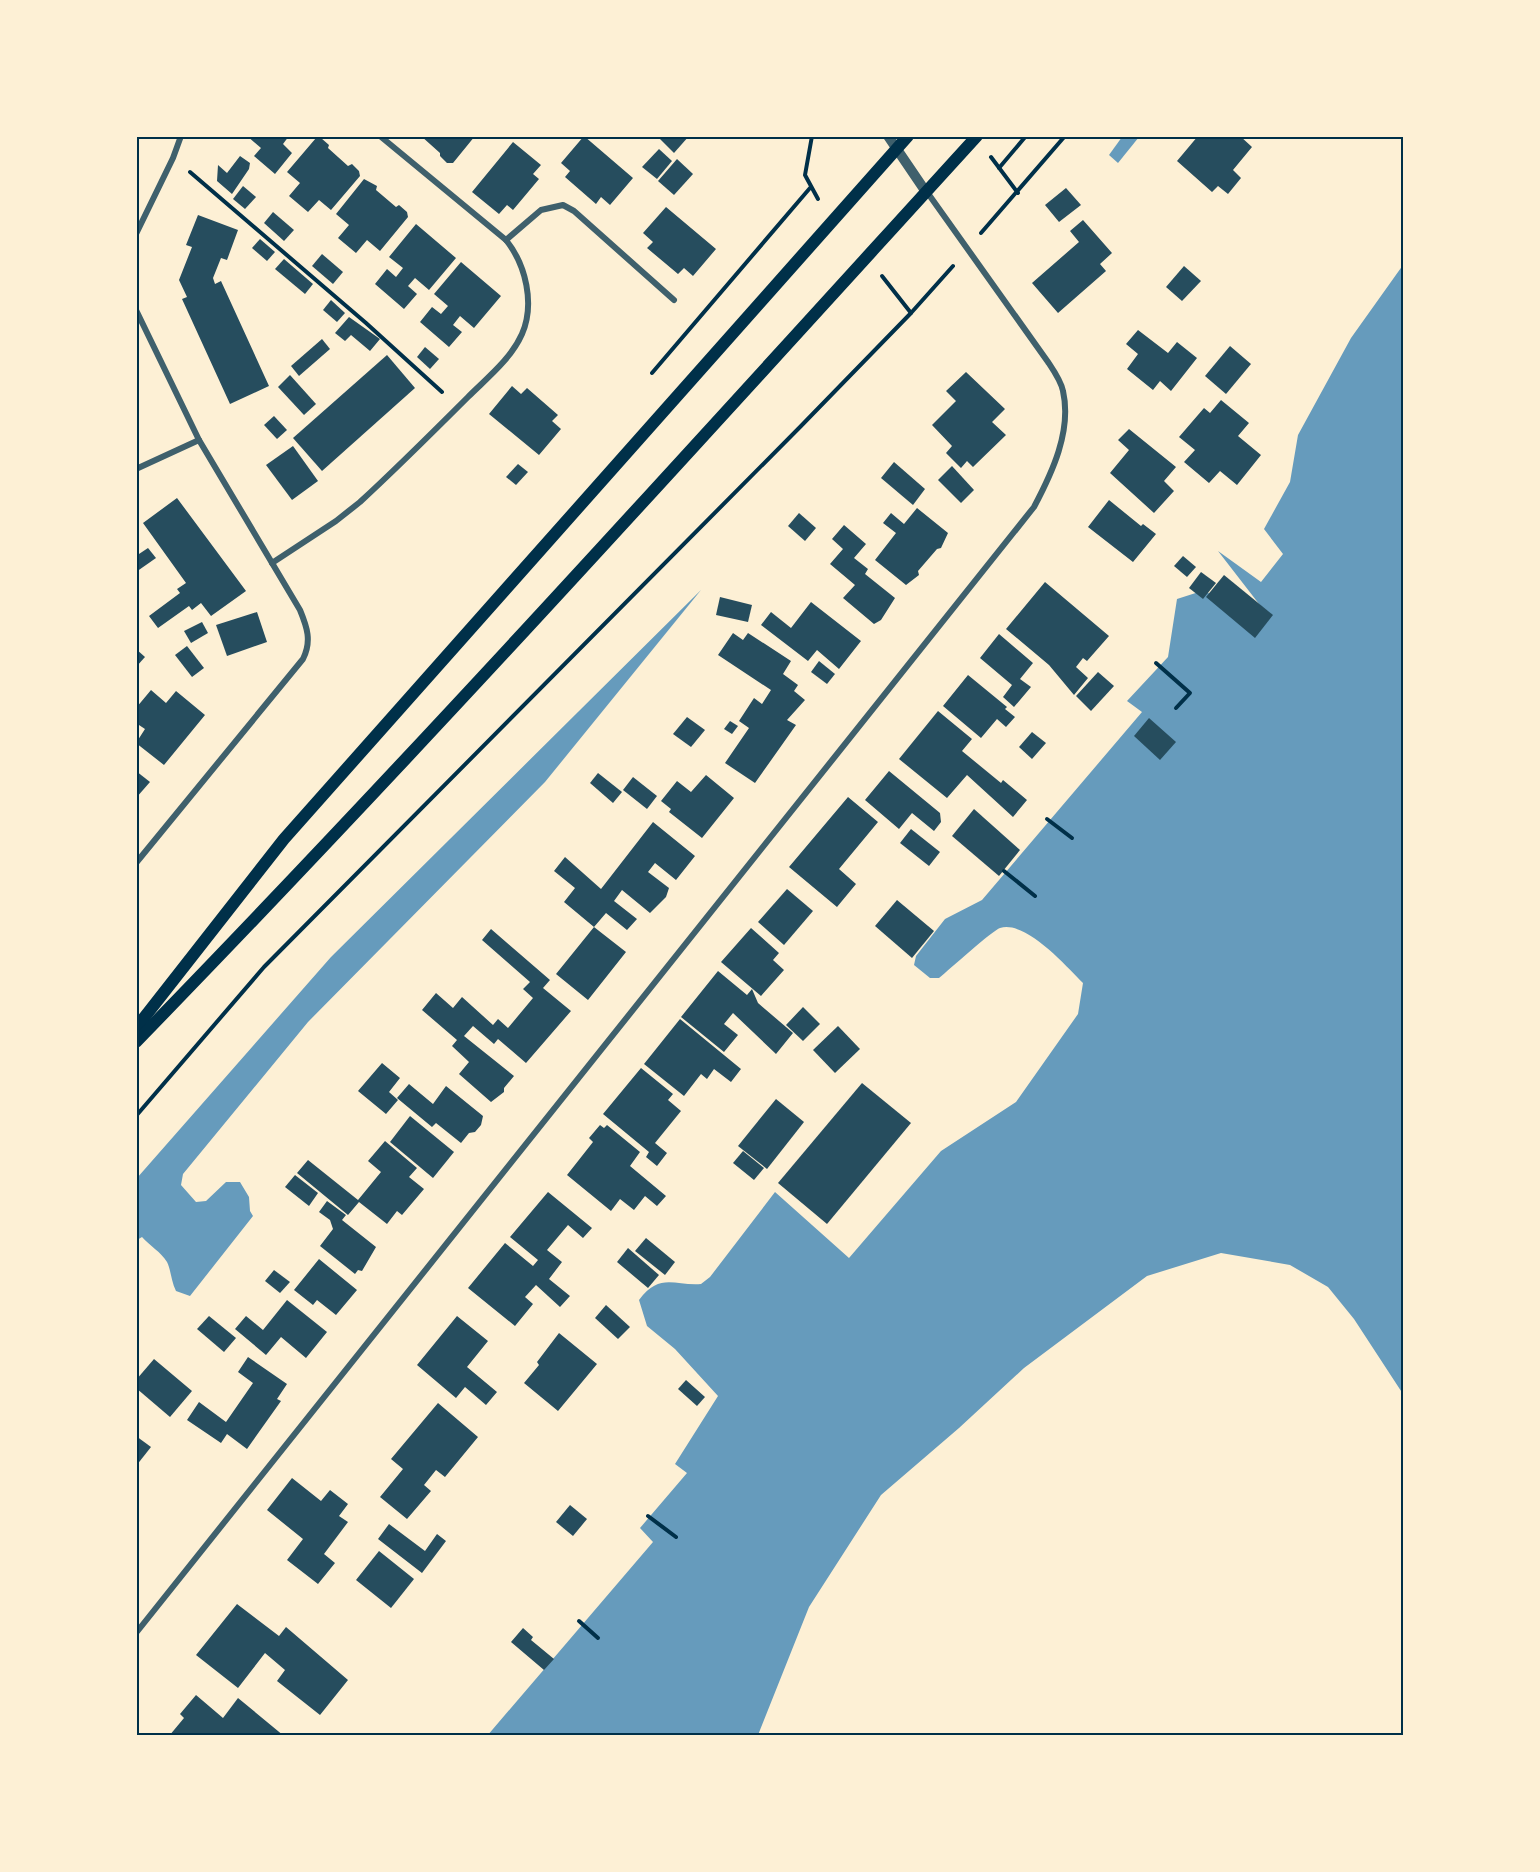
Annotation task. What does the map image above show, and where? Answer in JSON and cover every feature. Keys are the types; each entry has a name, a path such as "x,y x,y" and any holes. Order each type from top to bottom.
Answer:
{"main road":[{"path":"136,1028 284,839 908,136"},
{"path":"136,1042 312,862 496,664 977,137"}],"street":[{"path":"136,234 140,218 173,158 181,136"},
{"path":"272,563 336,521 360,502 500,365 522,334 528,294 515,251 507,240 380,136"},
{"path":"136,1633 1034,507 1052,471 1061,438 1065,409 1063,389 1048,362 888,136"},
{"path":"507,240 541,210 563,205 574,211 674,300"},
{"path":"136,310 199,440 306,624 308,648 303,659 136,863"},
{"path":"136,469 199,440"}],"path":[{"path":"999,168 1026,136"},
{"path":"136,1116 264,967 911,313 1018,193 1065,136"},
{"path":"977,137 1018,193"},
{"path":"173,158 366,323 458,407"},
{"path":"652,373 810,188"},
{"path":"1156,663 1190,693 1176,708"},
{"path":"1047,819 1072,838"},
{"path":"1004,871 1035,896"},
{"path":"648,1516 676,1537"},
{"path":"579,1621 598,1638"}],"water":[{"path":"1122,137 1139,137 1118,163 1109,155"},
{"path":"1403,265 1403,1394 1354,1319 1328,1287 1290,1265 1221,1253 1147,1276 1024,1368 881,1495 809,1607 758,1735 487,1736 653,1542 640,1528 687,1473 675,1464 718,1396 675,1349 647,1326 639,1300 647,1291 661,1283 701,1284 710,1277 775,1192 849,1258 941,1151 1016,1102 1078,1014 1083,983 1045,946 1022,931 1010,927 996,930 939,978 930,978 914,965 916,956 945,919 982,900 1142,712 1127,701 1168,657 1177,599 1205,590 1254,633 1266,613 1218,551 1261,582 1283,554 1264,529 1290,482 1298,435 1351,338"},
{"path":"701,590 545,782 308,1022 183,1174 181,1185 196,1202 206,1201 226,1182 240,1182 249,1197 250,1211 253,1216 190,1296 176,1291 165,1258 142,1237 137,1240 137,1178 331,957"}],"building":[{"path":"247,136 289,136 283,144 292,153 275,174 254,156 261,148"},
{"path":"421,136 475,136 453,163 447,163 440,153"},
{"path":"584,136 633,178 610,205 601,197 596,204 565,177 570,171 561,163"},
{"path":"657,136 689,136 674,153"},
{"path":"1198,136 1240,136 1252,147 1233,170 1241,178 1228,194 1218,186 1212,192 1177,161"},
{"path":"316,138 321,138 329,145 328,148 348,166 352,164 359,171 360,176 331,210 319,200 308,212 289,196 300,183 287,172"},
{"path":"513,142 541,165 533,174 539,179 513,210 507,205 499,214 472,192"},
{"path":"659,149 672,161 657,179 642,167"},
{"path":"240,156 250,163 249,169 232,194 217,181 218,165 227,173"},
{"path":"677,159 693,174 674,195 658,181"},
{"path":"364,179 377,186 376,190 396,207 399,205 407,212 408,217 380,251 367,240 356,253 338,238 349,225 336,214"},
{"path":"243,186 256,197 245,209 233,199"},
{"path":"1066,188 1081,205 1059,222 1045,205"},
{"path":"666,207 716,249 693,276 684,268 678,274 647,248 653,242 643,233"},
{"path":"273,212 294,230 284,241 264,223"},
{"path":"198,215 238,230 227,260 221,258 213,278 215,284 221,281 269,386 230,404 182,299 187,297 179,280 192,247 186,245"},
{"path":"1083,220 1112,253 1100,264 1106,271 1058,313 1032,283 1079,242 1070,231"},
{"path":"416,224 456,258 429,290 415,278 408,286 417,294 404,309 375,284 387,269 396,277 403,268 389,257"},
{"path":"260,239 275,252 267,261 252,248"},
{"path":"322,254 343,272 333,284 312,266"},
{"path":"284,259 313,284 305,294 275,269"},
{"path":"461,262 501,296 474,328 460,316 453,325 462,332 449,347 420,322 432,307 441,314 448,306 434,294"},
{"path":"1184,266 1201,281 1182,301 1166,287"},
{"path":"331,300 345,313 337,322 323,310"},
{"path":"349,317 380,339 370,351 351,335 345,341 335,333"},
{"path":"1138,330 1168,353 1177,342 1197,358 1171,391 1160,381 1153,390 1127,369 1138,354 1126,344"},
{"path":"322,339 330,349 299,376 291,366"},
{"path":"1230,346 1251,364 1226,394 1205,376"},
{"path":"425,347 439,359 430,369 417,357"},
{"path":"387,355 415,388 322,471 293,438"},
{"path":"966,372 1005,409 992,422 1006,435 973,467 967,461 961,468 946,453 952,446 932,425 956,401 946,391"},
{"path":"290,375 316,404 304,415 278,387"},
{"path":"512,386 521,394 527,388 558,415 552,421 561,429 539,455 489,414"},
{"path":"1221,400 1249,423 1238,436 1261,455 1237,485 1220,471 1209,483 1184,462 1195,450 1179,437 1204,408 1210,413"},
{"path":"274,416 287,430 277,439 264,425"},
{"path":"1129,429 1176,467 1164,481 1174,491 1154,513 1110,473 1129,450 1118,440"},
{"path":"293,446 318,481 292,500 266,465"},
{"path":"894,462 925,489 913,505 881,478"},
{"path":"518,464 528,472 516,485 506,477"},
{"path":"952,466 974,490 961,503 938,480"},
{"path":"177,498 246,591 211,616 201,603 192,610 189,606 158,628 149,616 180,593 177,589 186,583 143,523"},
{"path":"1109,500 1141,526 1143,524 1156,534 1133,562 1088,527"},
{"path":"917,508 948,533 941,548 937,549 918,571 919,575 906,585 875,560 896,533 883,523 891,513 904,524"},
{"path":"799,513 816,528 805,541 788,526"},
{"path":"844,525 866,544 854,558 868,569 865,574 895,598 881,620 874,624 843,598 855,585 830,564 843,549 832,539"},
{"path":"148,548 156,558 136,572 136,556"},
{"path":"1183,556 1196,567 1187,577 1174,566"},
{"path":"1201,572 1216,583 1203,599 1189,588"},
{"path":"1224,575 1273,615 1255,638 1206,597"},
{"path":"1045,582 1109,636 1087,661 1083,658 1076,667 1088,678 1074,695 1049,665 1006,629"},
{"path":"720,597 752,605 748,622 716,615"},
{"path":"811,602 861,641 839,669 817,650 808,661 761,625 771,612 791,628"},
{"path":"257,612 267,642 227,656 216,625"},
{"path":"202,622 208,633 191,643 184,631"},
{"path":"733,633 743,640 748,633 791,661 783,674 798,685 794,691 805,700 787,720 796,725 755,783 725,763 749,728 739,721 754,698 762,704 771,690 718,655"},
{"path":"999,634 1033,663 1020,679 1031,687 1014,707 1003,697 1012,685 980,658"},
{"path":"187,646 204,668 192,677 175,655"},
{"path":"136,649 145,657 136,667"},
{"path":"819,661 835,674 827,684 811,672"},
{"path":"1098,672 1114,686 1091,711 1076,696"},
{"path":"968,675 1007,707 1005,709 1015,717 1006,727 997,719 981,738 943,706"},
{"path":"151,690 166,703 176,691 205,715 164,765 136,743 145,729 136,723 136,708"},
{"path":"938,711 972,739 962,751 1001,783 1003,780 1027,800 1013,817 967,775 947,798 899,759"},
{"path":"687,717 705,730 691,747 673,734"},
{"path":"1149,718 1176,742 1160,760 1134,736"},
{"path":"730,721 738,726 732,734 724,729"},
{"path":"1032,732 1046,743 1032,759 1019,747"},
{"path":"136,771 150,782 136,798"},
{"path":"889,771 940,813 941,822 934,831 912,813 899,829 865,800"},
{"path":"598,773 622,792 613,803 590,783"},
{"path":"706,775 734,798 702,838 669,812 671,809 661,801 677,781 691,792"},
{"path":"633,777 657,796 647,809 623,790"},
{"path":"848,797 878,822 839,869 856,884 837,907 789,867"},
{"path":"974,809 1020,850 999,876 952,836"},
{"path":"653,822 695,856 676,880 655,863 648,872 669,888 666,897 650,913 622,890 614,901 637,919 627,930 606,913 594,927 564,902 575,888 554,871 565,857 601,889"},
{"path":"911,829 940,852 929,866 900,843"},
{"path":"787,889 813,911 784,945 758,922"},
{"path":"897,900 934,931 912,958 875,926"},
{"path":"594,927 626,952 588,1000 556,974"},
{"path":"751,928 779,953 773,960 784,970 761,996 721,962"},
{"path":"491,929 550,980 543,988 571,1011 526,1063 498,1039 494,1044 473,1026 464,1036 514,1076 504,1088 504,1092 491,1102 459,1074 469,1062 452,1046 457,1040 422,1010 436,993 453,1008 462,997 493,1025 498,1019 508,1028 533,998 523,989 530,982 482,940"},
{"path":"718,971 747,995 752,989 758,1003 793,1033 776,1054 733,1013 724,1024 738,1035 724,1052 681,1017"},
{"path":"803,1007 820,1024 803,1041 786,1025"},
{"path":"680,1019 741,1069 731,1082 714,1069 707,1079 701,1074 684,1096 644,1064"},
{"path":"838,1026 860,1049 835,1073 813,1050"},
{"path":"382,1063 400,1078 389,1092 398,1100 386,1114 358,1091"},
{"path":"641,1068 673,1094 668,1100 681,1111 655,1143 667,1153 657,1166 646,1157 649,1152 603,1114"},
{"path":"862,1083 911,1123 827,1224 778,1183"},
{"path":"409,1084 433,1104 446,1086 483,1116 481,1125 475,1132 469,1133 461,1143 436,1123 432,1127 397,1098"},
{"path":"776,1099 804,1122 767,1169 738,1146"},
{"path":"410,1116 454,1152 433,1178 390,1142"},
{"path":"600,1125 604,1128 607,1125 640,1152 630,1166 666,1196 657,1206 645,1196 634,1210 620,1199 611,1211 567,1175 593,1142 589,1138"},
{"path":"385,1141 417,1168 409,1177 424,1189 402,1215 397,1211 387,1224 359,1202 348,1215 297,1173 308,1160 358,1200 381,1172 368,1161"},
{"path":"743,1151 764,1168 754,1180 733,1163"},
{"path":"295,1175 318,1193 309,1206 285,1187"},
{"path":"548,1192 592,1228 583,1238 568,1225 547,1250 562,1262 549,1279 570,1296 560,1307 536,1285 525,1297 533,1304 515,1326 468,1288 505,1243 533,1266 538,1260 510,1237"},
{"path":"327,1201 346,1215 342,1220 376,1247 362,1271 358,1270 355,1274 320,1246 333,1229 330,1220 319,1212"},
{"path":"646,1238 675,1262 665,1275 635,1251"},
{"path":"628,1248 659,1275 648,1288 617,1262"},
{"path":"319,1259 357,1290 336,1315 317,1300 313,1305 294,1290"},
{"path":"274,1270 290,1282 280,1293 265,1281"},
{"path":"287,1300 327,1332 306,1358 281,1337 266,1355 235,1329 246,1316 263,1330"},
{"path":"606,1305 630,1327 618,1339 595,1318"},
{"path":"209,1316 236,1338 224,1352 197,1329"},
{"path":"457,1316 488,1341 467,1367 497,1392 486,1405 465,1387 456,1398 417,1365"},
{"path":"559,1333 597,1364 558,1411 524,1383 539,1365 537,1362"},
{"path":"248,1357 287,1384 277,1399 281,1401 247,1449 227,1434 221,1443 187,1420 199,1402 226,1422 253,1383 238,1372"},
{"path":"154,1359 192,1391 170,1417 136,1388 136,1380"},
{"path":"686,1380 705,1397 697,1406 678,1389"},
{"path":"438,1403 478,1437 445,1477 436,1470 424,1485 431,1491 407,1519 380,1497 403,1469 391,1459"},
{"path":"136,1436 151,1447 136,1466"},
{"path":"292,1478 321,1501 330,1490 348,1504 339,1516 348,1522 324,1554 335,1563 318,1584 287,1560 303,1539 267,1510"},
{"path":"570,1505 587,1519 573,1536 556,1522"},
{"path":"389,1524 425,1551 437,1534 446,1541 422,1573 378,1539"},
{"path":"379,1551 414,1579 391,1608 356,1580"},
{"path":"237,1604 279,1636 286,1627 348,1680 320,1715 277,1681 285,1670 265,1653 238,1688 196,1655"},
{"path":"523,1628 533,1637 531,1640 554,1659 544,1670 511,1642"},
{"path":"196,1695 223,1718 238,1698 284,1736 169,1736 184,1718 180,1714"}]}
